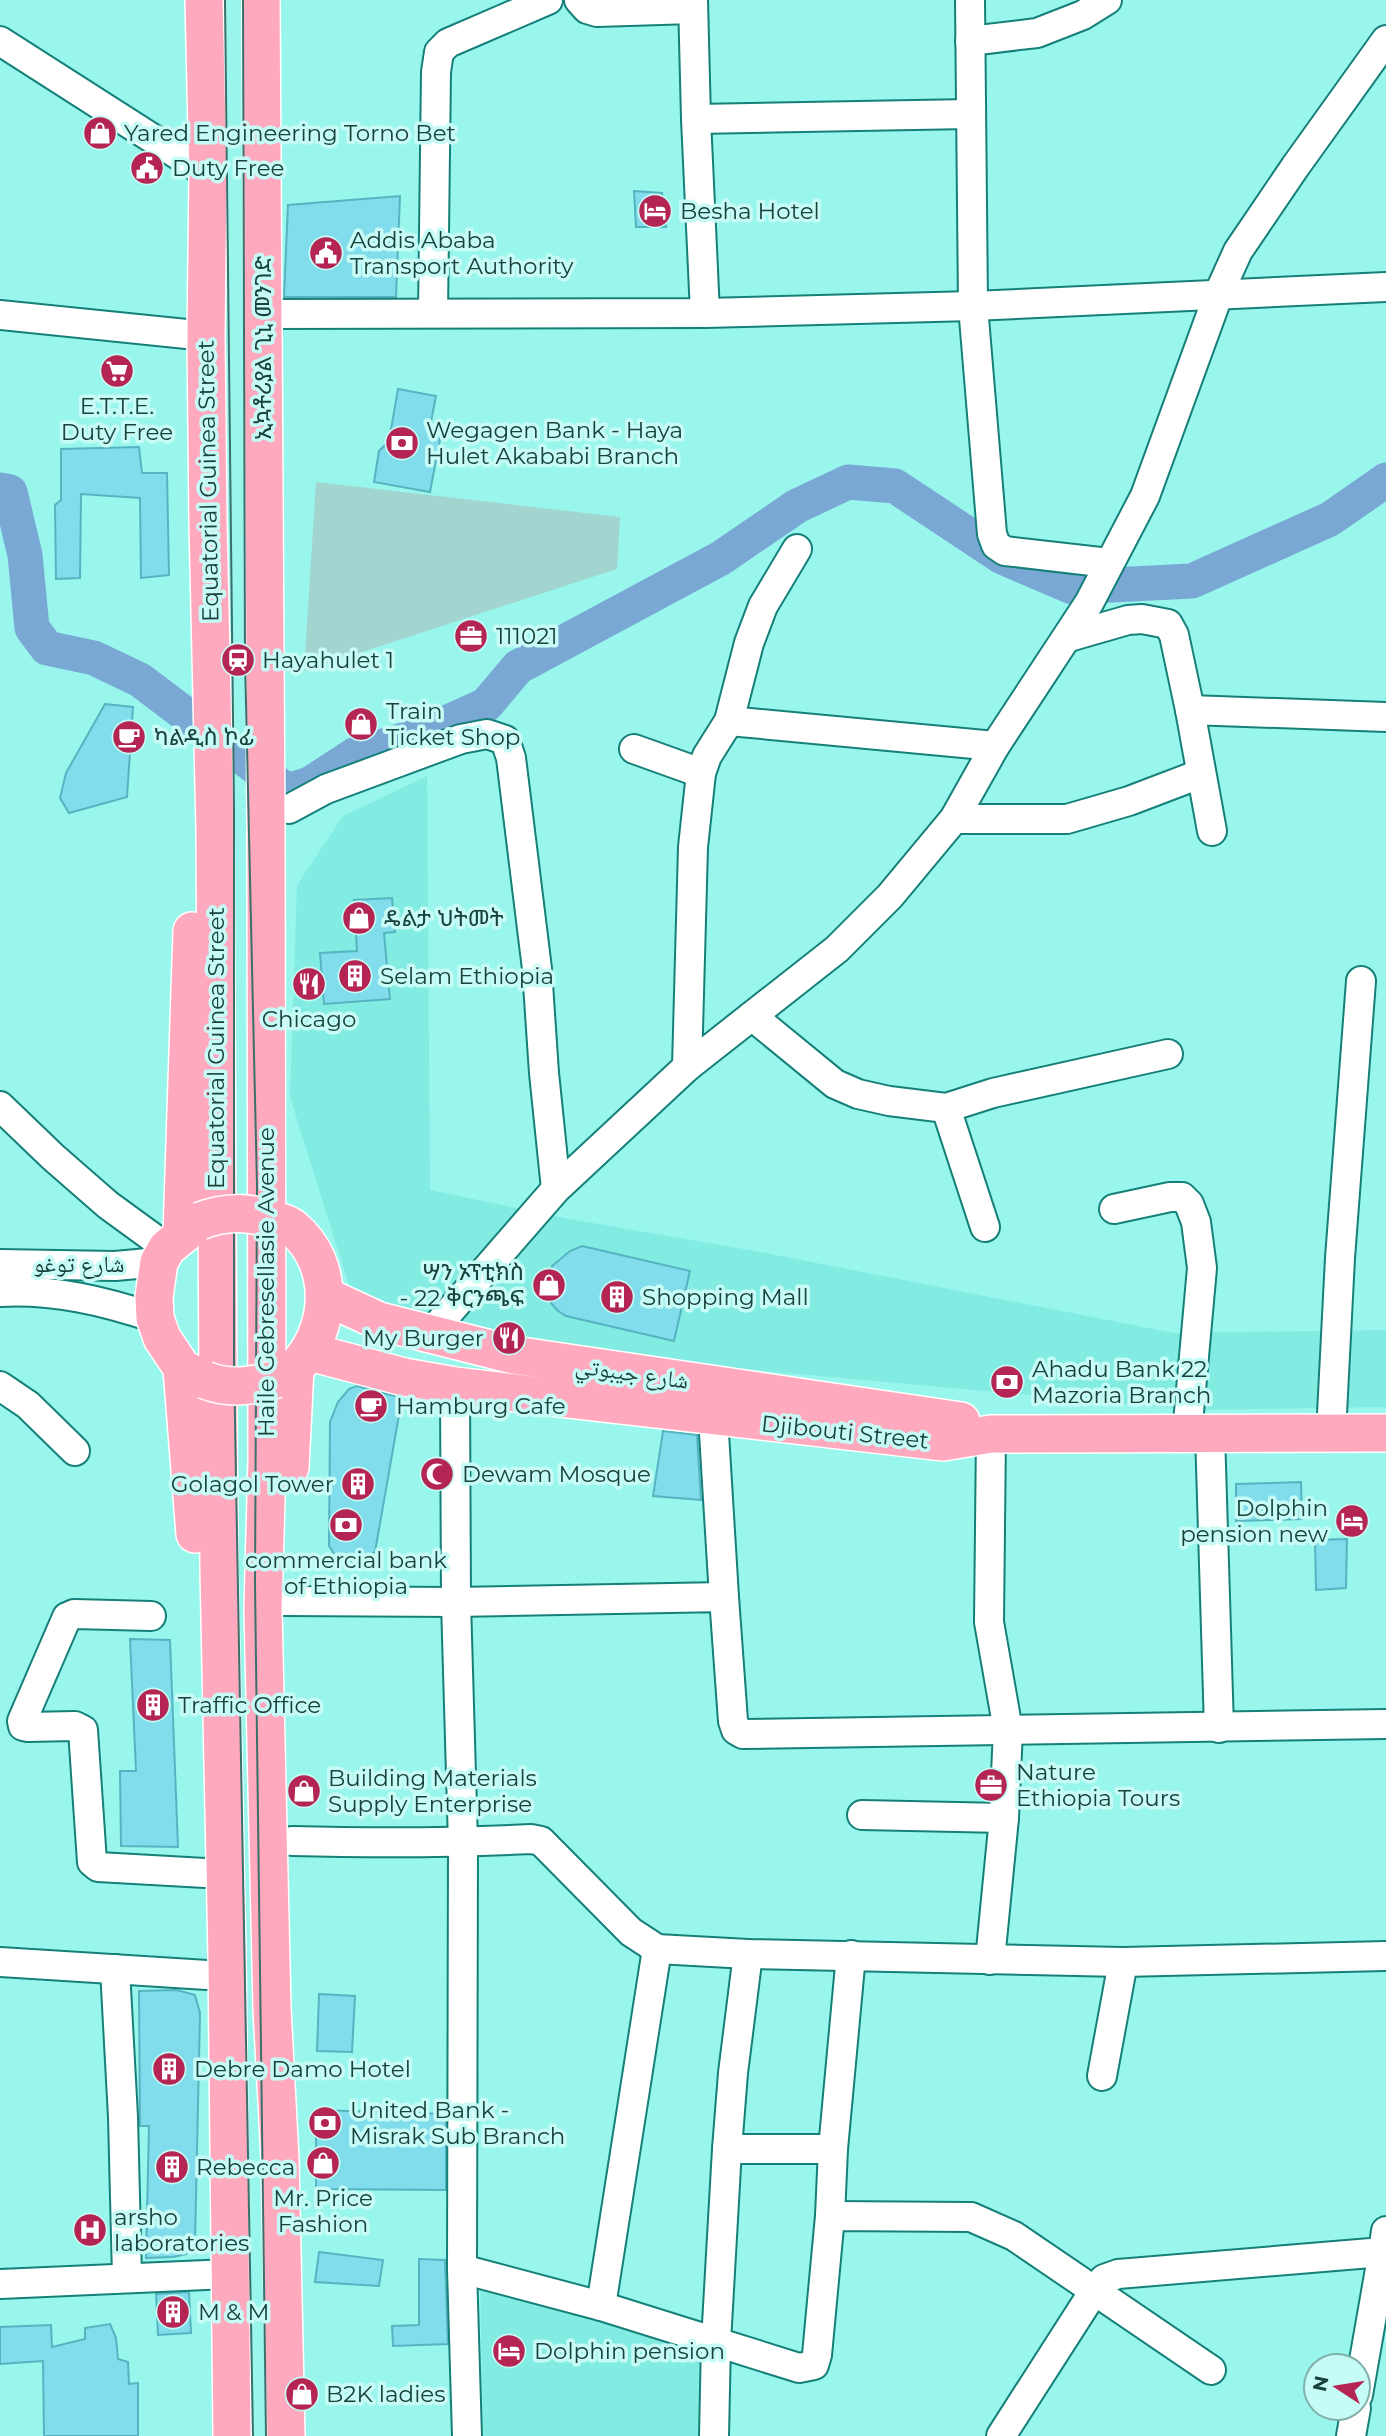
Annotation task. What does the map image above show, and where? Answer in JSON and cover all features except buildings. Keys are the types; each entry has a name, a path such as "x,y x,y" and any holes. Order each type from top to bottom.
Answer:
{"main road":[{"name":"Equatorial Guinea Street","path":"204,0 208,174 206,336 215,830 219,1570 228,2120"},
{"name":"ኢኳቶሪያል ጊኒ መንገድ","path":"261,0 263,314 272,718 281,802"},
{"path":"212,765 196,812 177,1241 154,1297 155,1318 162,1338 194,1374 219,1385 240,1387 294,1366"},
{"path":"280,2161 290,2067 292,1841 283,1601 294,1366 321,1326 325,1296 314,1254 282,1223 286,1158 281,802"},
{"name":"Haile Gebresellasie Avenue","path":"281,802 265,1094 267,1461 263,1609 286,2436"},
{"name":"Equatorial Guinea Street","path":"177,1241 219,1214 236,1212 282,1223"},
{"name":"شارع جيبوتي","path":"325,1296 379,1321 514,1355 946,1417"},
{"name":"Djibouti Street","path":"294,1366 404,1377 455,1386 713,1418 943,1442 990,1434 1331,1428 1386,1423"},
{"path":"194,1374 193,1491 200,1619 207,1975 212,2071 228,2120 232,2436"},
{"name":"Djibouti Street","path":"946,1417 981,1425 1195,1430"},
{"name":"Djibouti Street","path":"1331,1428 1386,1433"}],"street":[{"path":"433,313 436,72 439,52 449,43 548,0"},
{"path":"579,0 587,9 597,12 693,5 695,119 705,313"},
{"path":"970,0 973,306 992,534 996,545 1005,551 1100,582"},
{"path":"970,41 1037,33 1083,15 1107,0"},
{"path":"429,1335 556,1189 687,1067 837,949 890,896 954,819 995,746 1069,637 1145,496 1219,293 1238,251 1386,40"},
{"path":"0,41 208,174"},
{"path":"695,119 970,114"},
{"path":"263,314 705,313 973,306 1386,287"},
{"path":"0,314 206,336"},
{"path":"687,1067 693,847 701,773 729,720 749,643 762,606 797,549"},
{"path":"1069,637 1128,620 1142,619 1168,624 1174,635 1190,710 1212,831"},
{"path":"1190,710 1386,718"},
{"path":"729,720 995,746"},
{"path":"281,802 326,789 461,739 487,734 505,740 511,758 537,969 556,1189"},
{"path":"634,749 701,773"},
{"path":"954,819 1067,819 1129,801 1200,774"},
{"path":"1331,1428 1340,1258 1361,981"},
{"path":"752,1016 835,1084 858,1094 889,1101 946,1108 993,1093 1168,1054"},
{"path":"0,1106 107,1205 177,1241"},
{"path":"946,1108 985,1227"},
{"path":"1114,1209 1182,1196 1189,1204 1196,1222 1202,1268 1195,1430 1219,1728"},
{"name":"شارع توغو","path":"0,1264 115,1266 177,1241"},
{"path":"4,1299 57,1293 111,1303 155,1318"},
{"path":"0,1386 28,1405 75,1451"},
{"path":"455,1386 456,1602 463,1843 462,2269 467,2436"},
{"path":"713,1418 733,1721 736,1730 743,1734 1386,1724"},
{"path":"990,1434 989,1622 1009,1730 1004,1818 990,1960"},
{"path":"283,1601 456,1602 724,1598"},
{"path":"150,1616 74,1614 67,1617 22,1721 23,1726 75,1726 83,1730 92,1862 98,1867 205,1873"},
{"path":"862,1815 1004,1818"},
{"path":"292,1841 463,1843 541,1840 621,1923 657,1949 748,1954 1123,1962 1386,1956"},
{"path":"601,2306 657,1949"},
{"path":"714,2436 716,2342 727,2149 733,2073 748,1954"},
{"path":"462,2269 601,2306 799,2368 814,2365 830,2216 833,2149 851,1955"},
{"path":"0,1962 207,1975"},
{"path":"1102,2076 1123,1962"},
{"path":"116,1969 127,2277"},
{"path":"727,2149 833,2149"},
{"path":"830,2216 971,2217 1014,2236 1211,2370"},
{"path":"1001,2436 1094,2291 1104,2279 1118,2274 1385,2241 1366,2352"},
{"path":"0,2284 229,2274"}],"shaded area":[{"path":"316,482 620,517 617,569 304,671"},
{"path":"427,776 430,1190 569,1219 755,1251 1174,1333 1386,1330 1386,1407 1194,1410 732,1368 543,1355 362,1327 290,1097 297,885 343,816"},
{"path":"480,2279 704,2337 704,2436 483,2436"}],"waterway":[{"path":"0,490 10,492 25,555 32,628 47,648 94,658 140,680 287,791 310,784 356,754 417,736 486,705 518,667 721,558 797,506 848,482 895,486 1002,557 1072,587 1192,581 1330,519 1386,480"}],"tram line":[{"path":"225,0 234,809 234,1365 253,2436"},
{"path":"243,0 245,659 257,1186 255,1583 266,2436"}],"place":[{"name":"Yared Engineering Torno Bet","path":"100,133"},
{"name":"Duty Free","path":"147,168"},
{"name":"Besha Hotel","path":"655,211"},
{"name":"Addis Ababa Transport Authority","path":"326,253"},
{"name":"E.T.T.E. Duty Free","path":"117,371"},
{"name":"Wegagen Bank - Haya Hulet Akababi Branch","path":"402,443"},
{"name":"111021","path":"471,636"},
{"name":"Hayahulet 1","path":"238,660"},
{"name":"Train Ticket Shop","path":"361,724"},
{"name":"ካልዲስ ኮፊ","path":"129,737"},
{"name":"ዴልታ ህትመት","path":"359,918"},
{"name":"Selam Ethiopia","path":"355,976"},
{"name":"Chicago","path":"309,984"},
{"name":"ሣን ኦፕቲክስ - 22 ቅርንጫፍ","path":"549,1285"},
{"name":"Shopping Mall","path":"617,1297"},
{"name":"My Burger","path":"509,1338"},
{"name":"Ahadu Bank 22 Mazoria Branch","path":"1007,1382"},
{"name":"Hamburg Cafe","path":"371,1406"},
{"name":"Dewam Mosque","path":"437,1474"},
{"name":"Golagol Tower","path":"358,1484"},
{"name":"Dolphin pension new","path":"1352,1521"},
{"name":"commercial bank of Ethiopia","path":"346,1525"},
{"name":"Traffic Office","path":"153,1705"},
{"name":"Nature Ethiopia Tours","path":"991,1785"},
{"name":"Building Materials Supply Enterprise","path":"304,1791"},
{"name":"Debre Damo Hotel","path":"169,2069"},
{"name":"United Bank - Misrak Sub Branch","path":"325,2123"},
{"name":"Mr. Price Fashion","path":"323,2163"},
{"name":"Rebecca","path":"172,2167"},
{"name":"arsho laboratories","path":"90,2230"},
{"name":"M & M","path":"173,2312"},
{"name":"Dolphin pension","path":"509,2351"},
{"name":"B2K ladies","path":"302,2394"}]}
